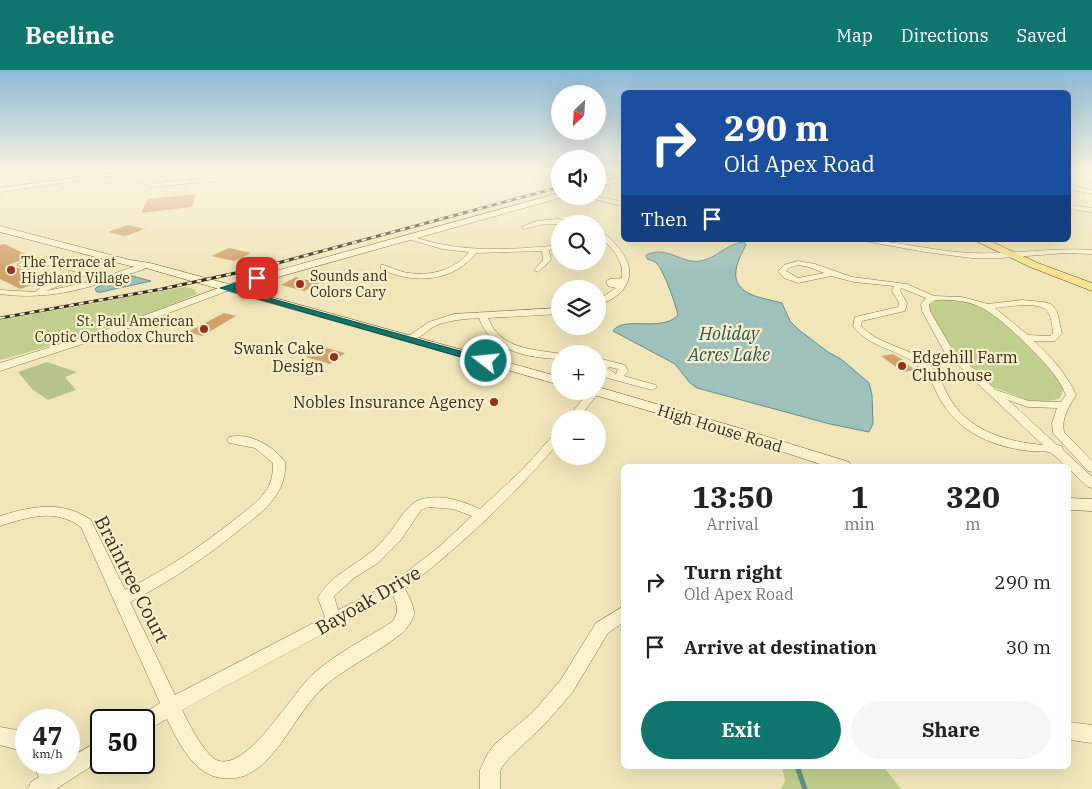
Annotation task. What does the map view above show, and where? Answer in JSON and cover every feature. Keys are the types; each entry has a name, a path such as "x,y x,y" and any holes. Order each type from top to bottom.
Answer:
{"main road":[{"path":"224,288 528,205"},
{"path":"0,223 141,259 147,266"},
{"path":"0,229 147,266 551,379"},
{"path":"983,242 1092,287"},
{"name":"High House Road","path":"606,394 734,431 837,464"},
{"path":"1071,504 1092,505"}],"street":[{"path":"1071,207 1092,210"},
{"path":"524,227 531,224 551,222"},
{"path":"407,237 428,244 459,246 474,250 514,251 551,249"},
{"path":"606,239 618,250 625,261 628,271 624,283 615,294 606,299"},
{"path":"876,242 958,254 1012,255 1062,250 1092,252"},
{"path":"384,267 390,271 402,274 442,276 460,265 474,250"},
{"path":"538,270 547,260 545,250"},
{"path":"36,295 47,287 87,273 50,263"},
{"path":"830,274 806,280 788,277 782,271 788,265 800,264 817,267 830,274 856,281 898,285 932,298 960,299 987,307 997,314 1055,368 1067,383 1071,395 1057,418 1056,426 1064,441 1092,468"},
{"path":"0,292 36,295 81,288 147,266"},
{"path":"898,285 896,291 903,307 898,310 858,319 856,326 859,330 869,338 908,355 925,366 934,376 952,409 982,432 1016,446 1072,449"},
{"path":"0,367 109,332 224,288"},
{"path":"932,298 925,307 943,344 953,357 1070,464"},
{"path":"987,307 1027,302 1050,307 1054,312 1058,334 1052,338 1024,338"},
{"path":"408,339 444,319 482,314 551,311"},
{"path":"482,314 485,323 497,339 506,346 537,355 551,356"},
{"path":"606,374 652,387"},
{"path":"988,389 1028,404 1064,405"},
{"path":"580,410 588,400"},
{"path":"122,600 189,562 235,526 271,494 278,480 279,462 257,443 233,440"},
{"name":"Bayoak Drive","path":"155,716 397,587 444,551 537,461 551,445"},
{"path":"1071,465 1092,484"},
{"path":"334,620 326,598 329,592 349,574 373,559 385,548 416,507 428,502 440,502 455,504 482,515"},
{"name":"Braintree Court","path":"0,521 25,513 45,511 68,512 77,516 86,524 181,728 202,763 216,771 234,770 247,764 259,755 306,694 320,679 398,627 406,615 397,587"},
{"path":"490,789 490,770 495,760 538,719 566,688 602,628 621,615"},
{"path":"1071,731 1092,734"},
{"path":"0,736 15,739"},
{"path":"45,784 90,756"}],"green space":[{"path":"185,287 194,289 197,294 100,330 0,360 0,320"},
{"path":"940,299 959,300 989,310 1031,347 1053,371 1063,389 1059,399 1042,402 1031,401 990,386 956,355 929,311 928,303"},
{"path":"47,362 77,372 65,377 76,390 48,400 32,389 18,372"},
{"path":"783,769 885,769 901,789 781,789 785,781"}],"water":[{"name":"Holiday Acres Lake","path":"744,242 746,244 736,270 736,279 739,285 744,291 751,294 782,303 790,321 799,330 828,352 841,359 869,383 872,395 873,424 869,432 830,424 697,388 690,383 675,364 613,331 618,326 625,324 662,323 678,315 660,268 656,263 647,259 646,255 661,252 687,260 700,261 706,260 732,245"},
{"path":"132,276 151,281 101,292 97,292 95,289 97,287"}],"building":[{"path":"145,205 193,205 192,207 141,213"},
{"path":"128,225 145,229 125,236 108,232"},
{"name":"The Terrace at Highland Village","path":"5,244 31,257 10,264 44,281 20,289 0,279 0,245"},
{"path":"229,248 251,253 234,261 211,256"},
{"name":"Sounds and Colors Cary","path":"296,277 319,283 304,291 281,285"},
{"path":"224,313 236,316 202,336 188,332"},
{"path":"322,347 345,353 330,364 306,357"},
{"name":"Edgehill Farm Clubhouse","path":"893,354 915,370 903,372 881,356"}],"waterway":[{"path":"798,769 805,789"}],"railway":[{"path":"0,318 162,289 259,268 495,205"}],"place":[{"name":"The Terrace at Highland Village","path":"11,270"},
{"name":"Sounds and Colors Cary","path":"300,284"},
{"name":"St. Paul American Coptic Orthodox Church","path":"204,329"},
{"name":"Swank Cake Design","path":"334,357"},
{"name":"Edgehill Farm Clubhouse","path":"902,366"},
{"name":"Nobles Insurance Agency","path":"494,402"}],"route":[{"path":"257,278 224,288 486,361"}]}
